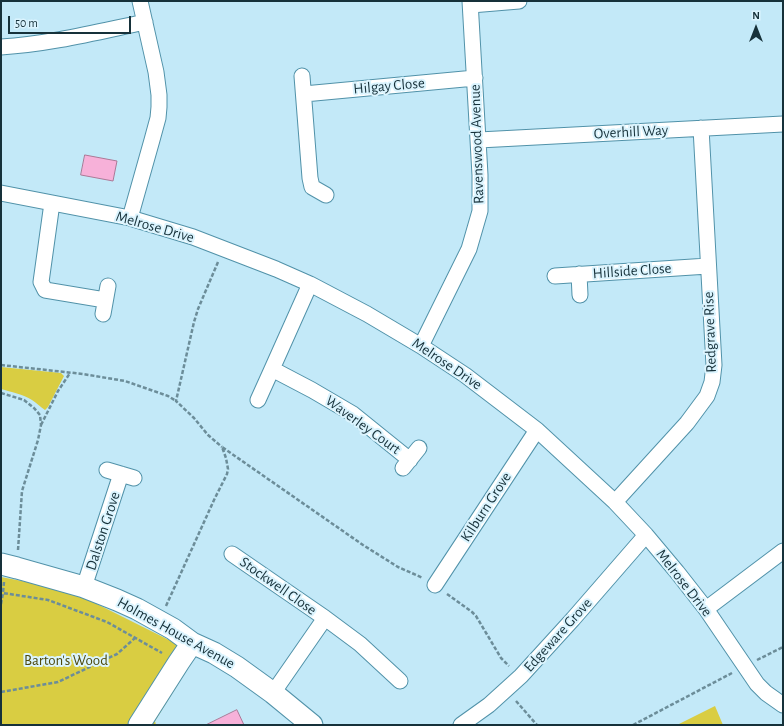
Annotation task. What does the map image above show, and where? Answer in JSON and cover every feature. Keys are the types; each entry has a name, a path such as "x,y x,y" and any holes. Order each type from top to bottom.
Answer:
{"main road":[{"name":"Holmes House Avenue","path":"8,566 84,587 117,600 159,621 192,643 214,652 237,667 274,694 312,725"},
{"path":"139,725 192,643"}],"street":[{"path":"130,218 158,118 159,107 156,72 140,1"},
{"path":"471,3 519,1"},
{"name":"Ravenswood Avenue","path":"421,346 469,249 480,211 480,175 471,3"},
{"path":"1,47 49,42 145,22"},
{"path":"302,76 310,178 312,186 326,195"},
{"name":"Hilgay Close","path":"304,94 475,78"},
{"name":"Overhill Way","path":"478,140 783,124"},
{"name":"Redgrave Rise","path":"615,502 687,423 707,396 712,382 714,365 701,128"},
{"name":"Melrose Drive","path":"1,193 130,218 223,248 310,284 367,314 421,346 465,375 537,430 615,502 646,535 677,572 706,610 756,684 783,705"},
{"path":"52,203 41,282 45,290 105,300"},
{"name":"Hillside Close","path":"555,276 708,266"},
{"path":"579,274 580,295"},
{"path":"258,400 310,284"},
{"name":"Waverley Court","path":"272,369 353,414 411,459"},
{"name":"Kilburn Grove","path":"435,585 537,430"},
{"name":"Dalston Grove","path":"84,587 121,474"},
{"name":"Edgeware Grove","path":"461,725 489,705 521,676 646,535"},
{"path":"706,610 783,551"},
{"name":"Stockwell Close","path":"232,554 360,644 400,682"},
{"name":"Stockwell Close","path":"274,694 325,618"}],"path":[{"path":"176,401 194,322 223,248"},
{"path":"1,365 125,381 168,396 176,401 194,418 208,435 222,447 357,541 398,568 420,576 435,585 472,612 476,616 501,658 514,670 511,686 512,696 537,725"},
{"path":"1,604 22,491 38,440 41,425 58,391 70,373"},
{"path":"1,393 24,400 34,408 40,415 41,425"},
{"path":"159,621 214,500 228,474 226,458 222,447"},
{"path":"3,593 48,600 107,622 179,662"},
{"path":"1,692 58,682 117,654 135,638"},
{"path":"633,725 783,647"}],"green space":[{"path":"1,367 61,373 64,376 45,410 28,398 17,393 1,389"},
{"name":"Barton's Wood","path":"1,577 69,590 197,654 155,721 156,725 1,725"},
{"path":"715,706 723,725 677,725"}],"building":[{"path":"85,155 117,161 113,181 81,175"},
{"path":"237,710 244,725 206,725"}]}
